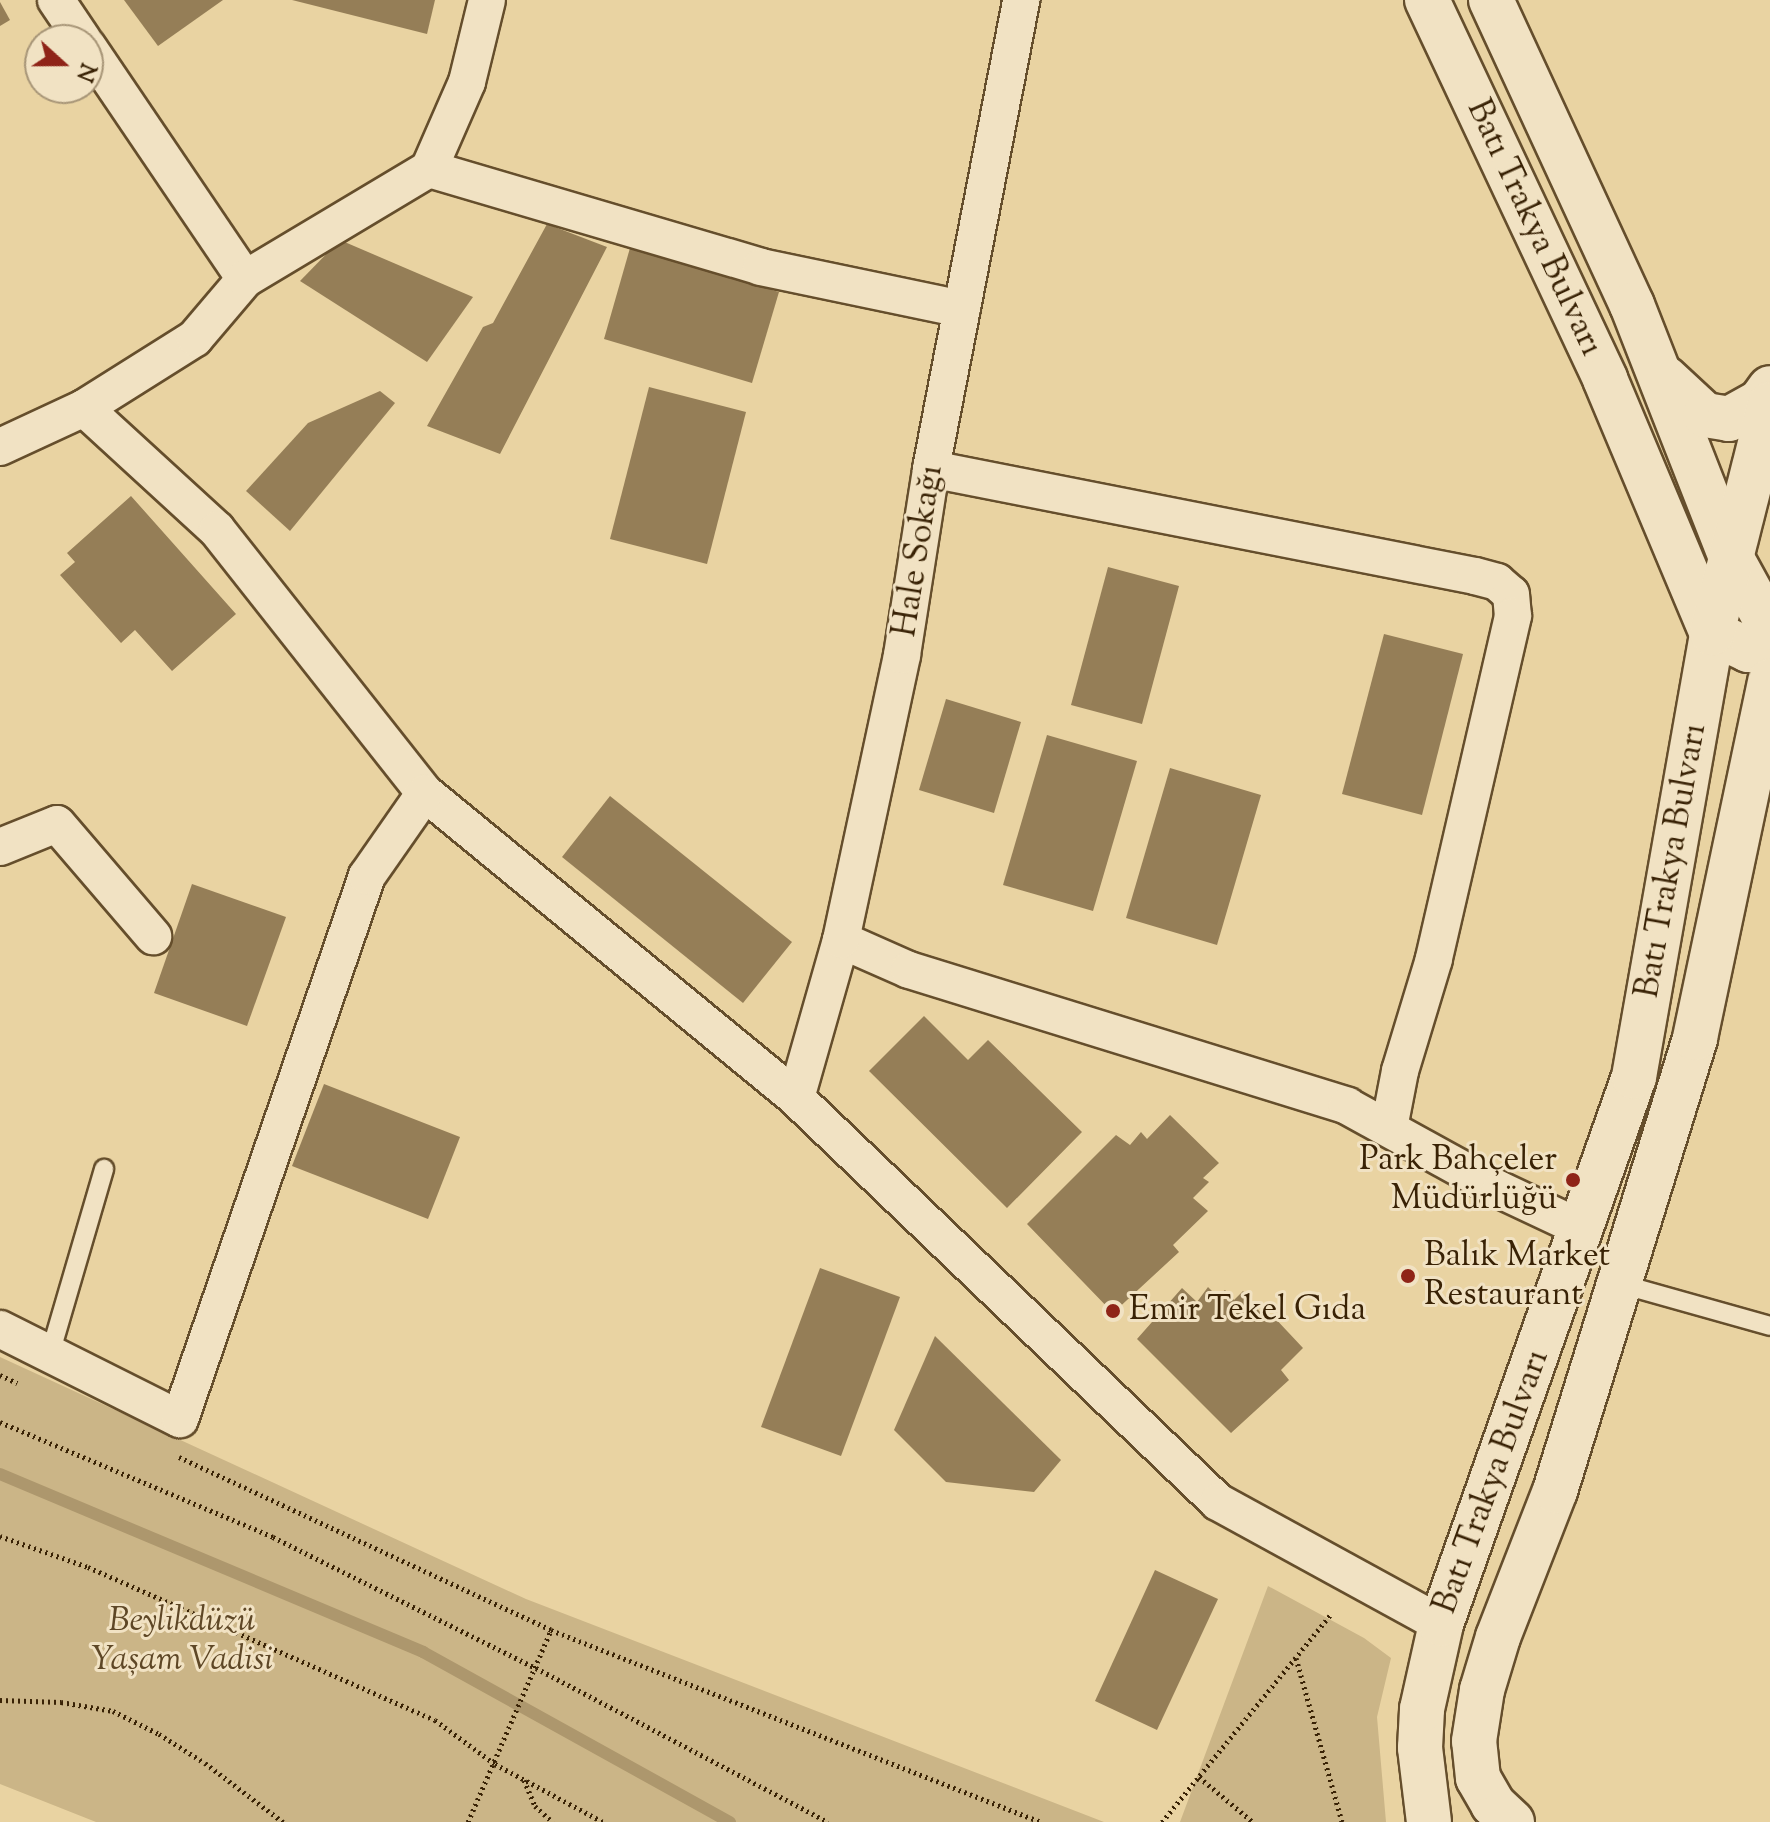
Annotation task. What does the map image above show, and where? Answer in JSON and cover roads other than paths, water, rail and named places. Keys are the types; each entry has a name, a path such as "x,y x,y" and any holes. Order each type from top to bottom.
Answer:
{"main road":[{"name":"Batı Trakya Bulvarı","path":"1427,0 1605,379 1712,633"},
{"name":"Batı Trakya Bulvarı","path":"1491,0 1632,305 1731,557 1770,628"},
{"path":"1658,371 1705,415 1729,419 1760,402 1770,388"},
{"path":"1731,557 1770,404"},
{"name":"Batı Trakya Bulvarı","path":"1429,1822 1420,1748 1422,1709 1441,1624 1583,1229 1634,1077 1712,633 1731,557"},
{"path":"1712,633 1748,650 1770,646"},
{"name":"Batı Trakya Bulvarı","path":"1512,1822 1493,1804 1478,1778 1474,1741 1482,1690 1498,1637 1555,1491 1695,1038 1770,681"}],"street":[{"path":"56,0 72,24"},
{"path":"0,447 84,408 195,338 245,279 429,169 467,82 487,0"},
{"name":"Hale Sokağı","path":"796,1098 841,940 902,655 931,469 1021,0"},
{"path":"104,71 245,279"},
{"path":"429,169 761,267 962,309"},
{"path":"84,408 217,530 425,793 796,1098 1218,1502 1441,1624"},
{"path":"931,469 1475,576 1497,582 1511,594 1513,616 1434,959 1400,1071 1389,1128"},
{"path":"0,1329 180,1419 367,876 425,793"},
{"path":"0,847 57,824 153,936"},
{"path":"841,940 909,970 1347,1106 1500,1190 1583,1229"}],"lane":[{"path":"50,1354 104,1169"},
{"path":"1621,1284 1770,1326"}],"waterway":[{"path":"0,1474 423,1652 730,1822"}],"place":[{"name":"Park Bahçeler Müdürlüğü","path":"1573,1180"},
{"name":"Balık Market Restaurant","path":"1408,1276"},
{"name":"Emir Tekel Gıda","path":"1113,1311"}],"park label":[{"name":"Beylikdüzü Yaşam Vadisi","path":"182,1640"}]}
